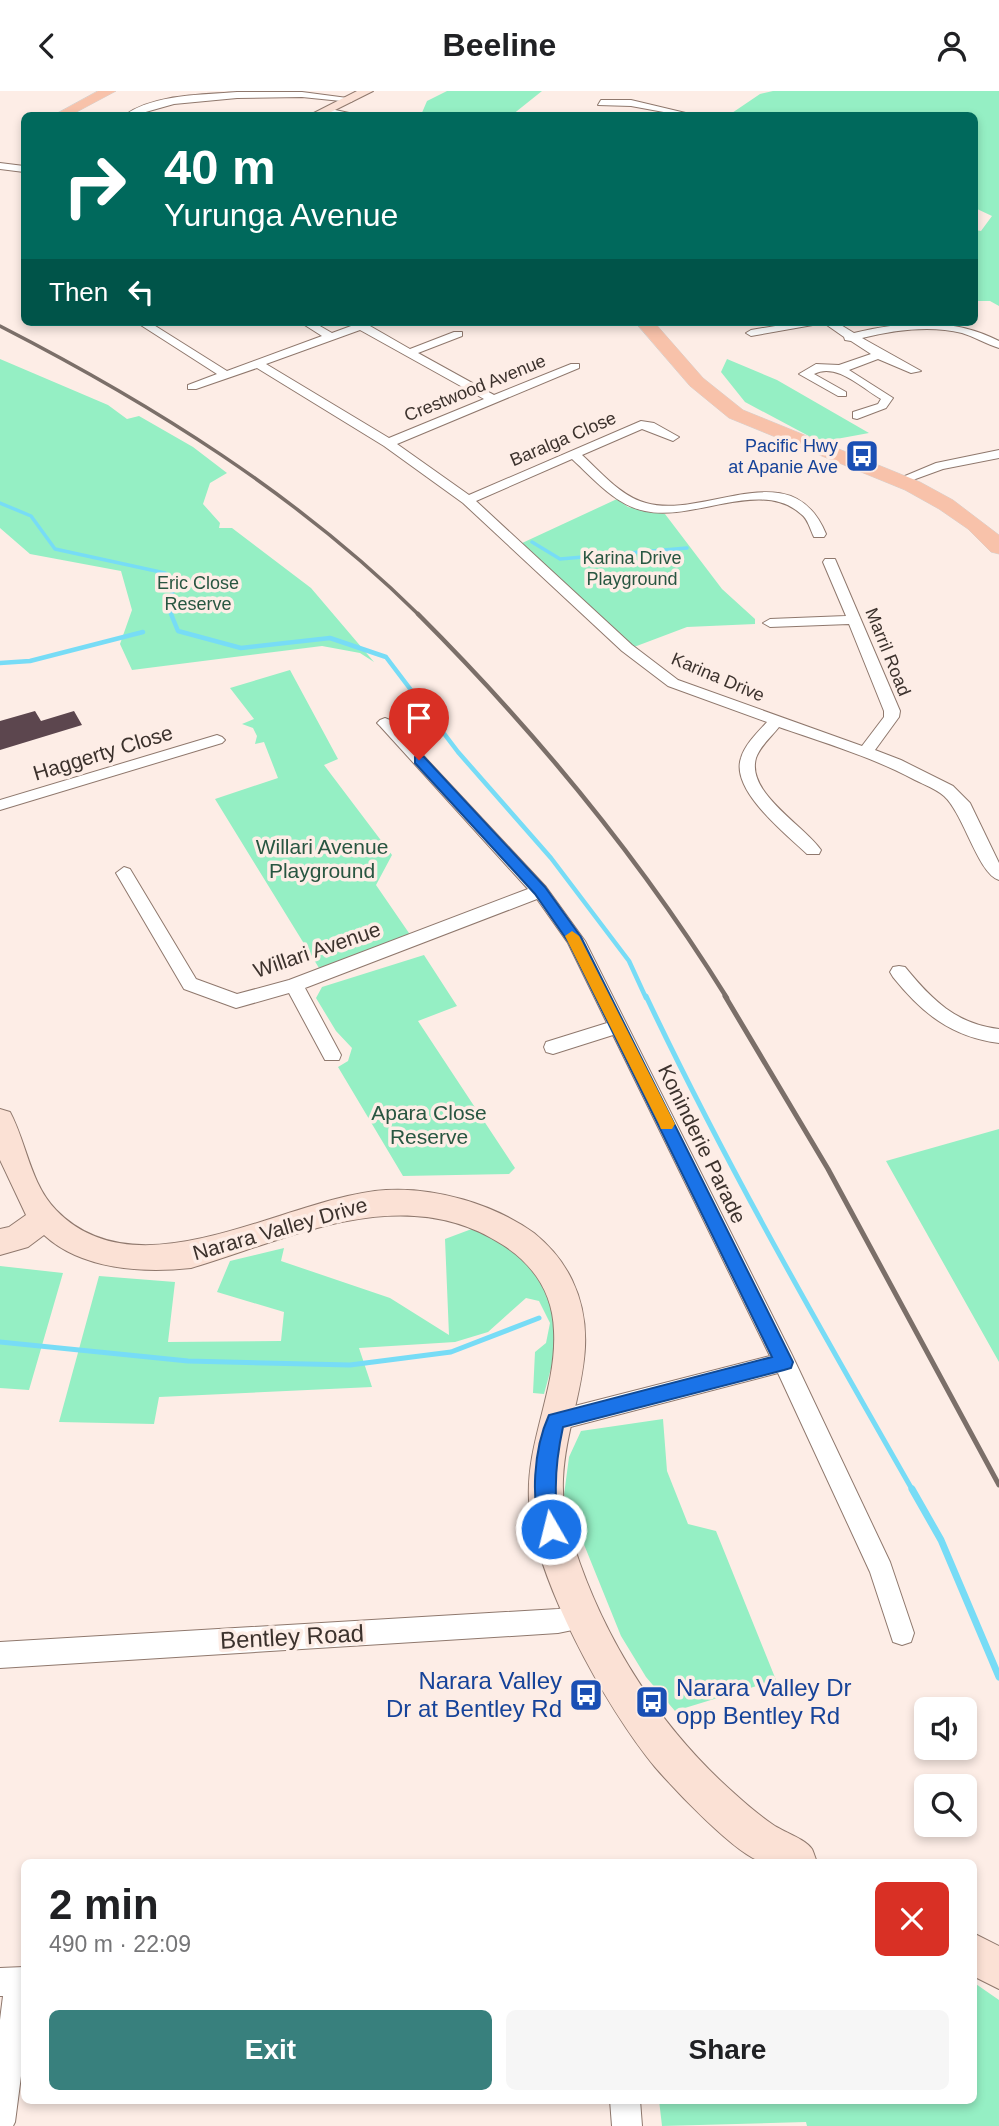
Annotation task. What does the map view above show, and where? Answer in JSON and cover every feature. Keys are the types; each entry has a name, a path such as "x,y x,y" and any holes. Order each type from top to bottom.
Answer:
{"main road":[{"path":"67,112 109,91"},
{"path":"323,112 367,91"},
{"path":"646,326 699,387 736,414 899,481 960,515 999,547"},
{"name":"Narara Valley Drive","path":"0,1120 23,1179 46,1218 88,1246 136,1257 164,1259 226,1246 354,1205 381,1201 430,1202 470,1214 493,1224 530,1247 551,1268 559,1282 569,1312 571,1351 548,1450 546,1500 559,1556 583,1617 620,1686 664,1750 723,1808 791,1859"},
{"path":"0,1242 17,1238 46,1218"},
{"path":"977,1956 999,1968"}],"street":[{"path":"596,91 601,106 631,103 675,112"},
{"path":"135,112 145,107 206,95 320,94 351,99"},
{"path":"0,166 21,169"},
{"path":"147,326 226,375"},
{"path":"312,326 331,337"},
{"path":"192,387 361,326"},
{"path":"370,326 408,353 494,400"},
{"path":"751,333 794,326"},
{"path":"834,326 878,355 915,371"},
{"path":"849,338 873,331 927,326"},
{"path":"943,326 982,334 999,345"},
{"path":"408,353 458,334"},
{"path":"840,369 878,355"},
{"name":"Karina Drive","path":"257,363 388,443 468,500 649,667 673,683 866,752 923,776 947,790 964,807 991,865 999,874"},
{"name":"Crestwood Avenue","path":"388,443 575,366"},
{"path":"842,394 805,376 806,373 820,366 840,369 887,398 882,406 857,415"},
{"name":"Baralga Close","path":"468,500 641,425 650,426 673,437"},
{"path":"573,454 624,498 644,507 662,509 743,498 778,498 789,500 806,511 820,534"},
{"path":"899,481 940,466 999,454"},
{"name":"Marril Road","path":"830,562 891,711 891,717 866,752"},
{"path":"770,623 854,620"},
{"path":"776,721 748,757 747,775 754,790 813,850"},
{"name":"Koninderie Parade","path":"385,723 540,891 576,941 784,1362 881,1570 902,1633"},
{"name":"Haggerty Close","path":"0,805 217,740"},
{"name":"Willari Avenue","path":"124,873 190,984 236,1001 294,985 540,891"},
{"path":"899,972 944,1020 985,1036 999,1036"},
{"path":"294,985 332,1055"},
{"path":"553,1047 618,1026"},
{"path":"555,1421 784,1362"},
{"name":"Bentley Road","path":"0,1655 558,1621 583,1617"},
{"path":"0,2122 15,1982"},
{"path":"625,2104 627,2126"}],"green space":[{"path":"447,91 542,91 516,112 422,112 427,101"},
{"path":"773,91 999,91 999,306 990,301 978,301 978,230 981,231 992,216 978,209 978,112 733,112 760,94"},
{"name":"Eric Close Reserve","path":"0,359 108,405 127,419 139,416 193,447 227,473 210,483 203,504 220,523 219,528 232,528 311,588 374,662 360,653 322,646 132,670 120,644 132,610 121,571 30,554 0,528"},
{"path":"727,359 777,380 869,433 820,442 745,402 721,372"},
{"name":"Karina Drive Playground","path":"617,499 628,507 665,514 722,589 755,619 755,624 687,627 634,647 520,544"},
{"name":"Willari Avenue Playground","path":"290,670 338,759 324,765 392,855 376,885 411,936 319,968 215,799 278,778 264,742 255,744 257,736 253,728 242,724 254,719 230,688"},
{"name":"Apara Close Reserve","path":"424,955 457,1006 418,1021 515,1168 509,1174 403,1176 338,1067 348,1061 352,1048 336,1031 316,998 322,987"},
{"path":"999,1129 999,1362 886,1161"},
{"path":"477,1227 517,1251 536,1271 553,1303 556,1350 544,1394 533,1393 535,1352 546,1343 550,1323 539,1301 526,1298 488,1332 455,1342 359,1348 372,1387 159,1397 154,1424 59,1422 99,1276 175,1282 168,1342 281,1341 284,1312 217,1292 230,1261 284,1248 281,1261 390,1298 449,1335 445,1239"},
{"path":"0,1266 63,1273 29,1390 0,1388"},
{"path":"663,1419 667,1471 688,1524 716,1531 776,1680 675,1711 646,1677 621,1636 564,1495 569,1457 581,1431"},
{"path":"977,1985 999,2000 999,2126 807,2126 806,2122 662,2126 659,2104 977,2104"}],"building":[{"path":"35,711 41,721 74,711 82,725 0,750 0,721"}],"waterway":[{"path":"0,503 31,516 55,549 165,573 177,582 167,605 172,616"},
{"path":"532,542 560,559 687,548"},
{"path":"171,614 178,631 241,648 330,638 386,657 458,752 551,858 629,961 646,998"},
{"path":"0,663 30,661 143,632"},
{"path":"646,996 741,1184 913,1491"},
{"path":"0,1342 188,1361 350,1365 451,1352 539,1318"},
{"path":"912,1489 941,1540 999,1677"}],"railway":[{"path":"0,326 113,387 221,455 324,531 419,616"},
{"path":"419,616 503,704 584,797 658,895 727,998"},
{"path":"725,996 828,1169 999,1485"}],"slow traffic":[{"path":"572,936 667,1124"}],"place":[{"name":"Pacific Hwy at Apanie Ave","path":"862,456"},
{"name":"Narara Valley Dr at Bentley Rd","path":"586,1695"},
{"name":"Narara Valley Dr opp Bentley Rd","path":"652,1702"}],"route":[{"path":"419,760 540,891 576,941 784,1362 555,1421 548,1450 546,1477 546,1500 551,1529"}]}
